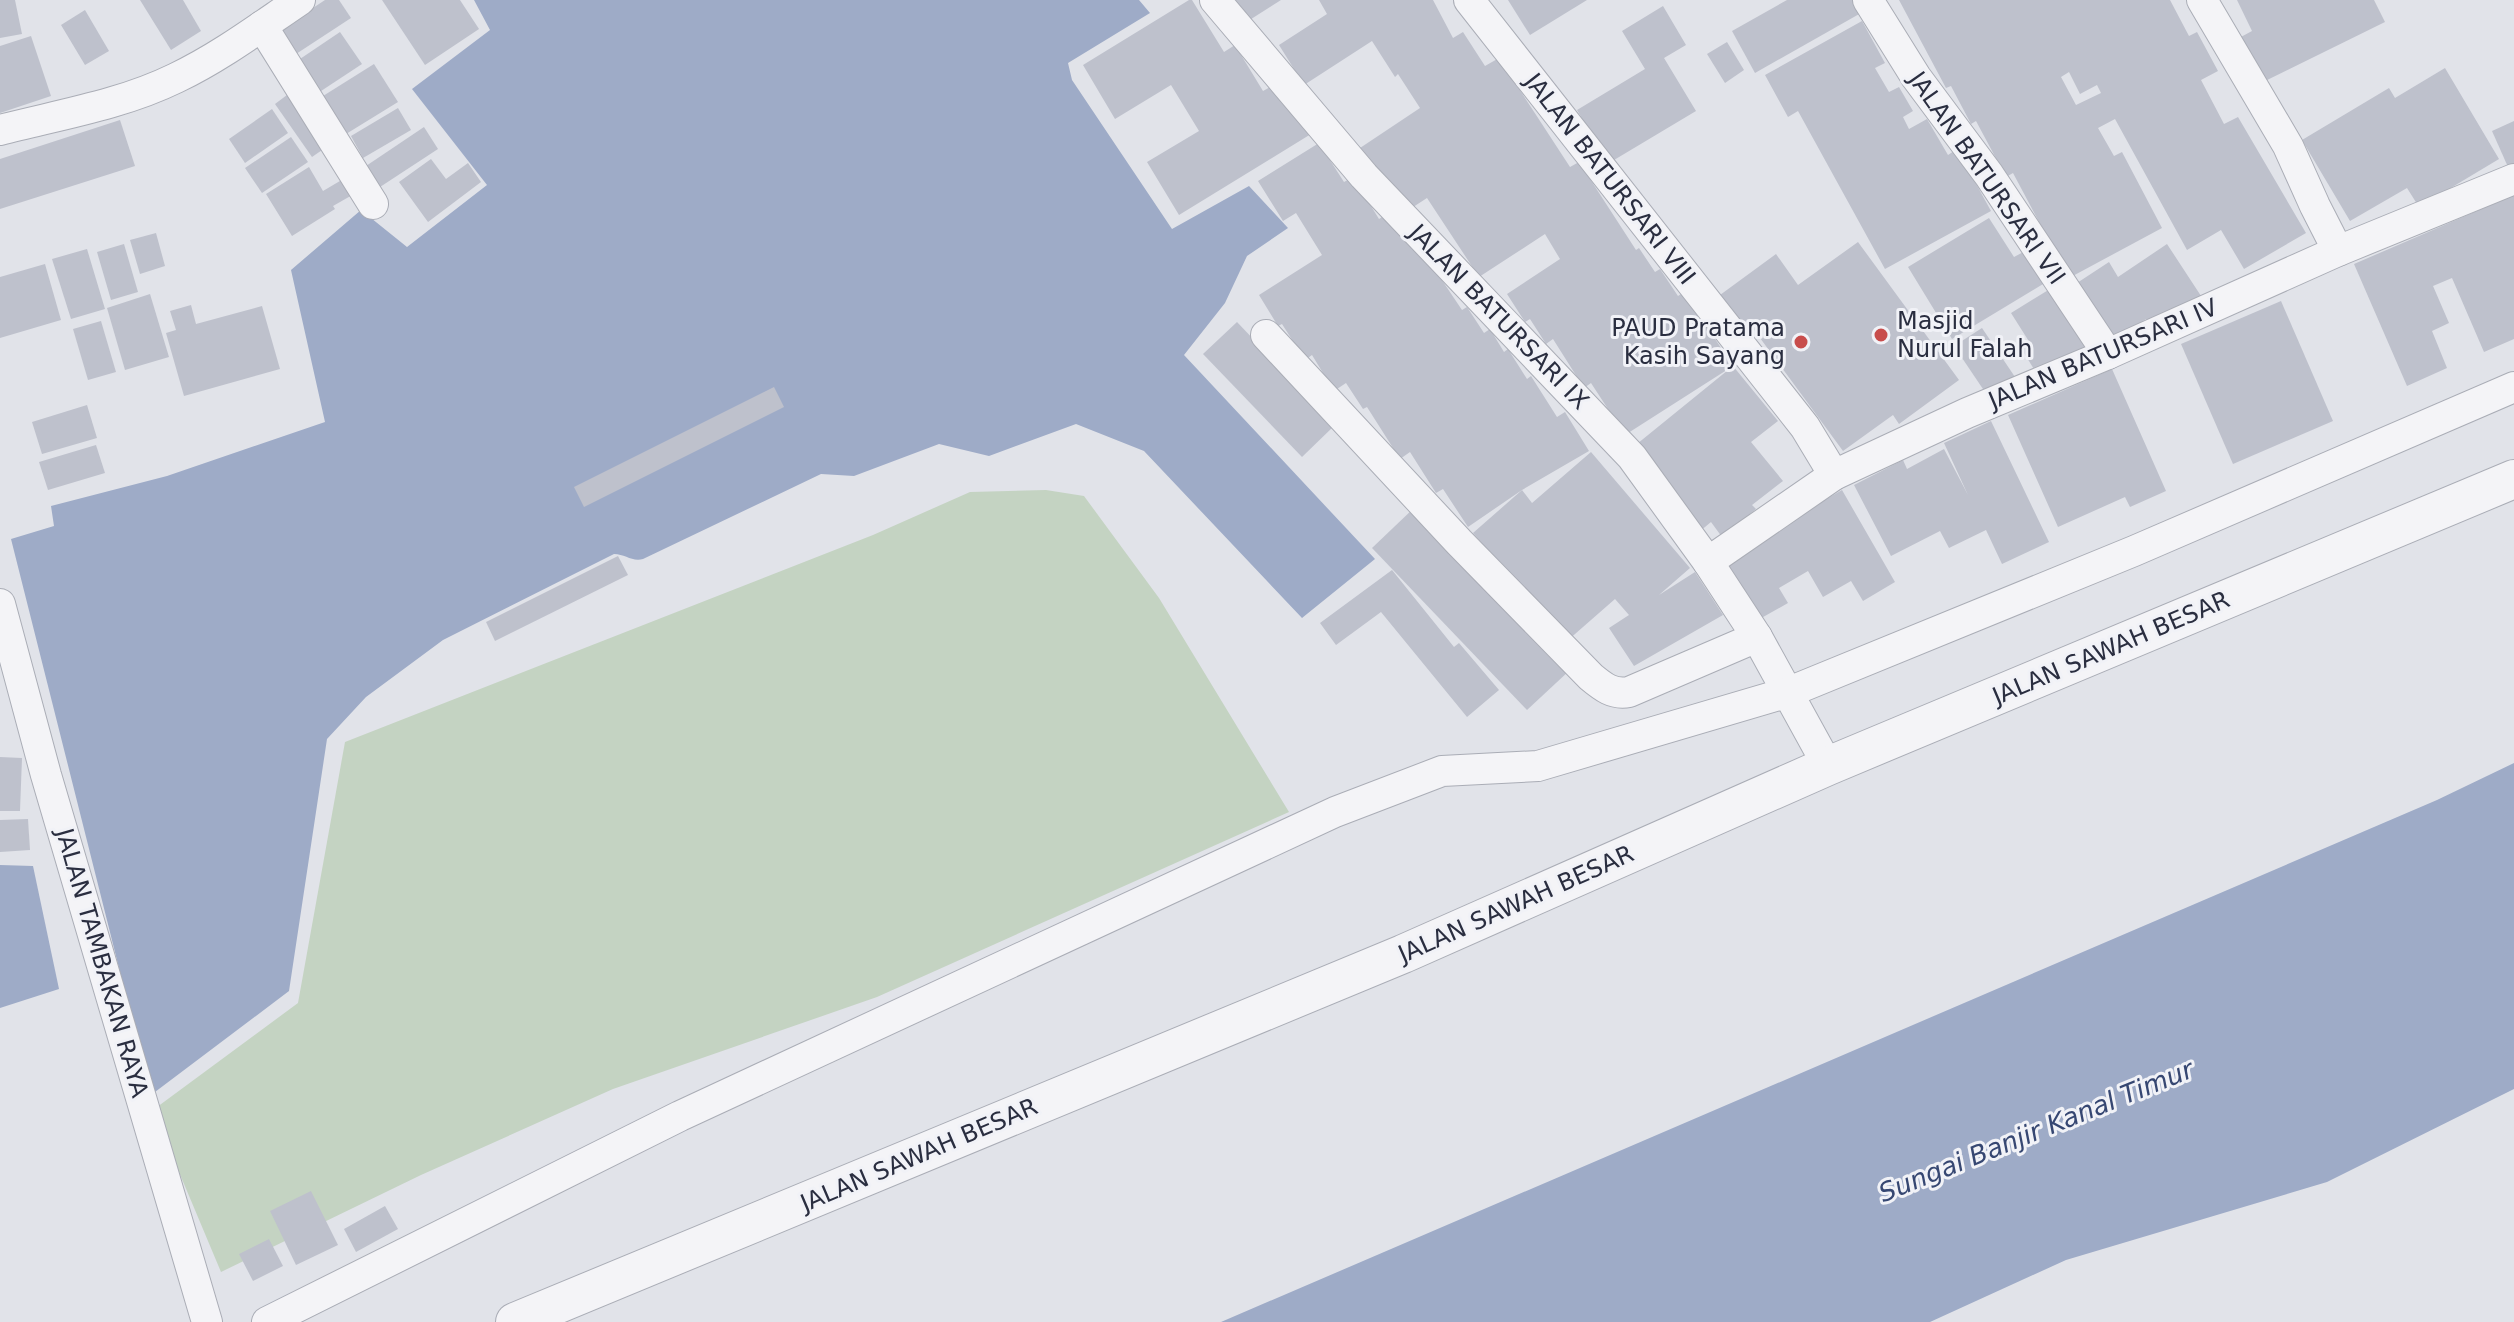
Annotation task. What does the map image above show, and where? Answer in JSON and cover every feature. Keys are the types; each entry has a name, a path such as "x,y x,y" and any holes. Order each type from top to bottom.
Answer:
{"street":[{"path":"0,130 111,102 175,79 227,50 300,0"},
{"name":"JALAN BATURSARI IX","path":"1215,0 1364,176 1632,457 1708,562 1787,688"},
{"name":"JALAN BATURSARI VIII","path":"1469,0 1805,427 1834,475"},
{"name":"JALAN BATURSARI VII","path":"1868,0 1916,77 1989,175 2108,354"},
{"path":"2202,0 2288,146 2338,251"},
{"path":"262,26 373,204"},
{"name":"JALAN BATURSARI IV","path":"1708,562 1834,475 1967,413 2338,251 2514,179"},
{"path":"1266,335 1459,542 1591,677 1611,691 1619,694 1629,692 1760,643"},
{"path":"267,1322 680,1116 1335,812 1442,771 1538,766 1787,688 2134,551 2514,387"},
{"name":"JALAN SAWAH BESAR","path":"515,1322 1403,954 1828,766 2514,479"},
{"name":"JALAN TAMBAKAN RAYA","path":"0,604 46,775 207,1322"},
{"path":"1787,688 1828,766"}],"green space":[{"path":"1046,490 1084,496 1159,598 1289,812 877,997 613,1089 421,1175 221,1272 153,1110 298,1003 345,742 873,535 970,492"}],"water":[{"path":"474,0 1139,0 1150,13 1068,63 1072,80 1172,229 1249,186 1288,228 1247,256 1225,303 1184,355 1375,559 1302,618 1144,451 1076,424 989,456 939,444 854,476 821,474 643,559 614,554 443,640 366,697 327,739 289,991 151,1095 11,539 54,526 51,506 167,476 325,422 291,270 361,210 407,247 487,185 412,89 490,30"},
{"name":"Sungai Banjir Kanal Timur","path":"2514,763 2514,1089 2327,1182 2066,1260 1930,1322 1221,1322 2437,800"},
{"path":"0,865 33,866 59,989 0,1008"}],"building":[{"path":"0,0 15,0 22,34 0,38"},
{"path":"140,0 183,0 201,31 171,50"},
{"path":"325,0 339,0 351,18 296,54 280,30"},
{"path":"382,0 460,0 479,29 425,65"},
{"path":"1192,0 1224,52 1235,45 1263,91 1279,82 1311,134 1179,215 1147,162 1199,131 1171,85 1115,119 1083,65"},
{"path":"1234,0 1281,0 1248,21"},
{"path":"1319,0 1433,0 1453,38 1463,32 1485,66 1499,58 1570,167 1579,162 1636,250 1639,248 1655,272 1660,269 1678,296 1684,292 1733,366 1625,435 1591,383 1584,388 1553,339 1546,344 1530,319 1525,322 1507,294 1560,259 1545,234 1479,277 1427,198 1407,211 1384,185 1360,148 1420,108 1372,41 1304,85 1279,45 1327,14"},
{"path":"1508,0 1587,0 1530,35"},
{"path":"1787,0 1853,0 1861,13 1755,73 1732,31"},
{"path":"1899,0 2170,0 2189,36 2197,32 2218,71 2201,80 2224,124 2238,117 2306,233 2244,269 2221,230 2187,250 2115,119 2098,128 2114,156 2122,152 2162,228 2069,278 2013,173 2006,177 1976,121 1971,124 1951,86 1946,88","holes":["2069,72 2080,94 2097,85 2101,93 2076,105 2061,77"]},
{"path":"2237,0 2374,0 2385,22 2261,83 2239,38 2252,31"},
{"path":"1663,6 1686,45 1664,58 1696,111 1609,163 1577,110 1645,69 1622,31"},
{"path":"85,10 109,51 85,65 61,25"},
{"path":"1862,21 1885,63 1875,68 1889,92 1899,87 1913,111 1903,117 1909,129 1927,119 1948,155 1957,149 1991,211 1885,269 1798,111 1788,117 1765,75"},
{"path":"340,32 362,64 318,93 297,61"},
{"path":"31,36 51,96 0,113 0,46"},
{"path":"1727,42 1744,70 1725,83 1707,54"},
{"path":"374,64 398,102 346,134 323,96"},
{"path":"2445,68 2499,159 2419,207 2407,188 2350,221 2302,140 2389,88 2395,98"},
{"path":"287,95 325,148 312,157 275,104"},
{"path":"398,108 411,130 363,158 351,136"},
{"path":"272,109 288,133 245,163 229,139"},
{"path":"120,120 135,166 0,209 0,159"},
{"path":"2514,121 2514,164 2508,167 2492,131"},
{"path":"424,127 438,149 380,187 366,166"},
{"path":"291,137 308,162 262,193 245,168"},
{"path":"1319,143 1344,182 1353,177 1379,219 1388,213 1408,244 1415,240 1462,310 1467,307 1484,333 1490,329 1504,352 1508,349 1527,379 1531,376 1557,417 1565,412 1589,451 1522,490 1468,527 1443,489 1436,493 1410,452 1400,459 1367,407 1363,409 1346,383 1334,391 1312,355 1305,360 1259,295 1322,255 1296,213 1283,221 1258,181"},
{"path":"431,159 446,179 468,163 481,182 428,222 399,182"},
{"path":"309,167 323,191 345,178 354,194 292,236 266,194"},
{"path":"2514,195 2514,339 2484,352 2452,278 2433,286 2449,323 2432,331 2447,368 2407,386 2354,264"},
{"path":"1989,218 2014,257 2029,249 2048,281 1952,339 1908,267"},
{"path":"156,233 165,266 140,274 130,240"},
{"path":"1858,242 1959,380 1899,424 1893,415 1843,451 1752,327 1745,331 1720,295 1776,254 1798,285"},
{"path":"124,244 138,292 111,300 97,252"},
{"path":"2167,244 2203,299 2155,332 2146,319 2115,340 2077,283 2109,262 2118,277"},
{"path":"87,249 105,309 71,319 52,259"},
{"path":"45,264 61,320 0,338 0,277"},
{"path":"2050,289 2088,349 2040,379 2021,348 2030,343 2011,313"},
{"path":"150,294 169,357 125,370 107,308"},
{"path":"2281,301 2333,421 2233,464 2181,344"},
{"path":"191,305 196,324 262,306 280,369 184,396 166,333 176,330 170,311"},
{"path":"101,321 116,372 88,380 73,329"},
{"path":"1237,322 1335,425 1302,457 1203,354"},
{"path":"1982,328 2015,377 1987,395 1954,346"},
{"path":"1733,366 1778,421 1751,442 1783,481 1752,505 1756,509 1722,537 1711,522 1699,532 1632,448"},
{"path":"2112,369 2166,491 2130,507 2125,497 2058,527 2008,415"},
{"path":"774,387 784,407 584,507 574,487"},
{"path":"87,405 97,438 42,454 32,422"},
{"path":"1991,421 2049,542 2002,564 1986,530 1949,548 1940,531 1891,556 1854,485 1903,460 1907,469 1944,449 1968,495 1944,443"},
{"path":"96,445 105,473 48,490 39,462"},
{"path":"1591,452 1690,568 1659,595 1695,572 1723,615 1634,666 1609,628 1629,615 1615,599 1567,641 1473,533 1522,490 1532,503"},
{"path":"1842,490 1895,582 1863,601 1851,581 1823,597 1808,571 1779,588 1788,603 1756,621 1721,560"},
{"path":"1415,507 1570,670 1527,710 1372,548"},
{"path":"618,556 628,575 495,641 486,622"},
{"path":"1392,570 1454,647 1459,643 1499,690 1467,717 1381,612 1336,645 1320,623"},
{"path":"0,757 22,758 20,811 0,811"},
{"path":"28,819 30,850 0,852 0,820"},
{"path":"311,1191 338,1245 296,1265 270,1211"},
{"path":"385,1206 398,1229 356,1252 344,1229"},
{"path":"269,1239 283,1266 253,1281 239,1254"}],"place":[{"name":"Masjid Nurul Falah","path":"1881,335"},
{"name":"PAUD Pratama Kasih Sayang","path":"1801,342"}]}
